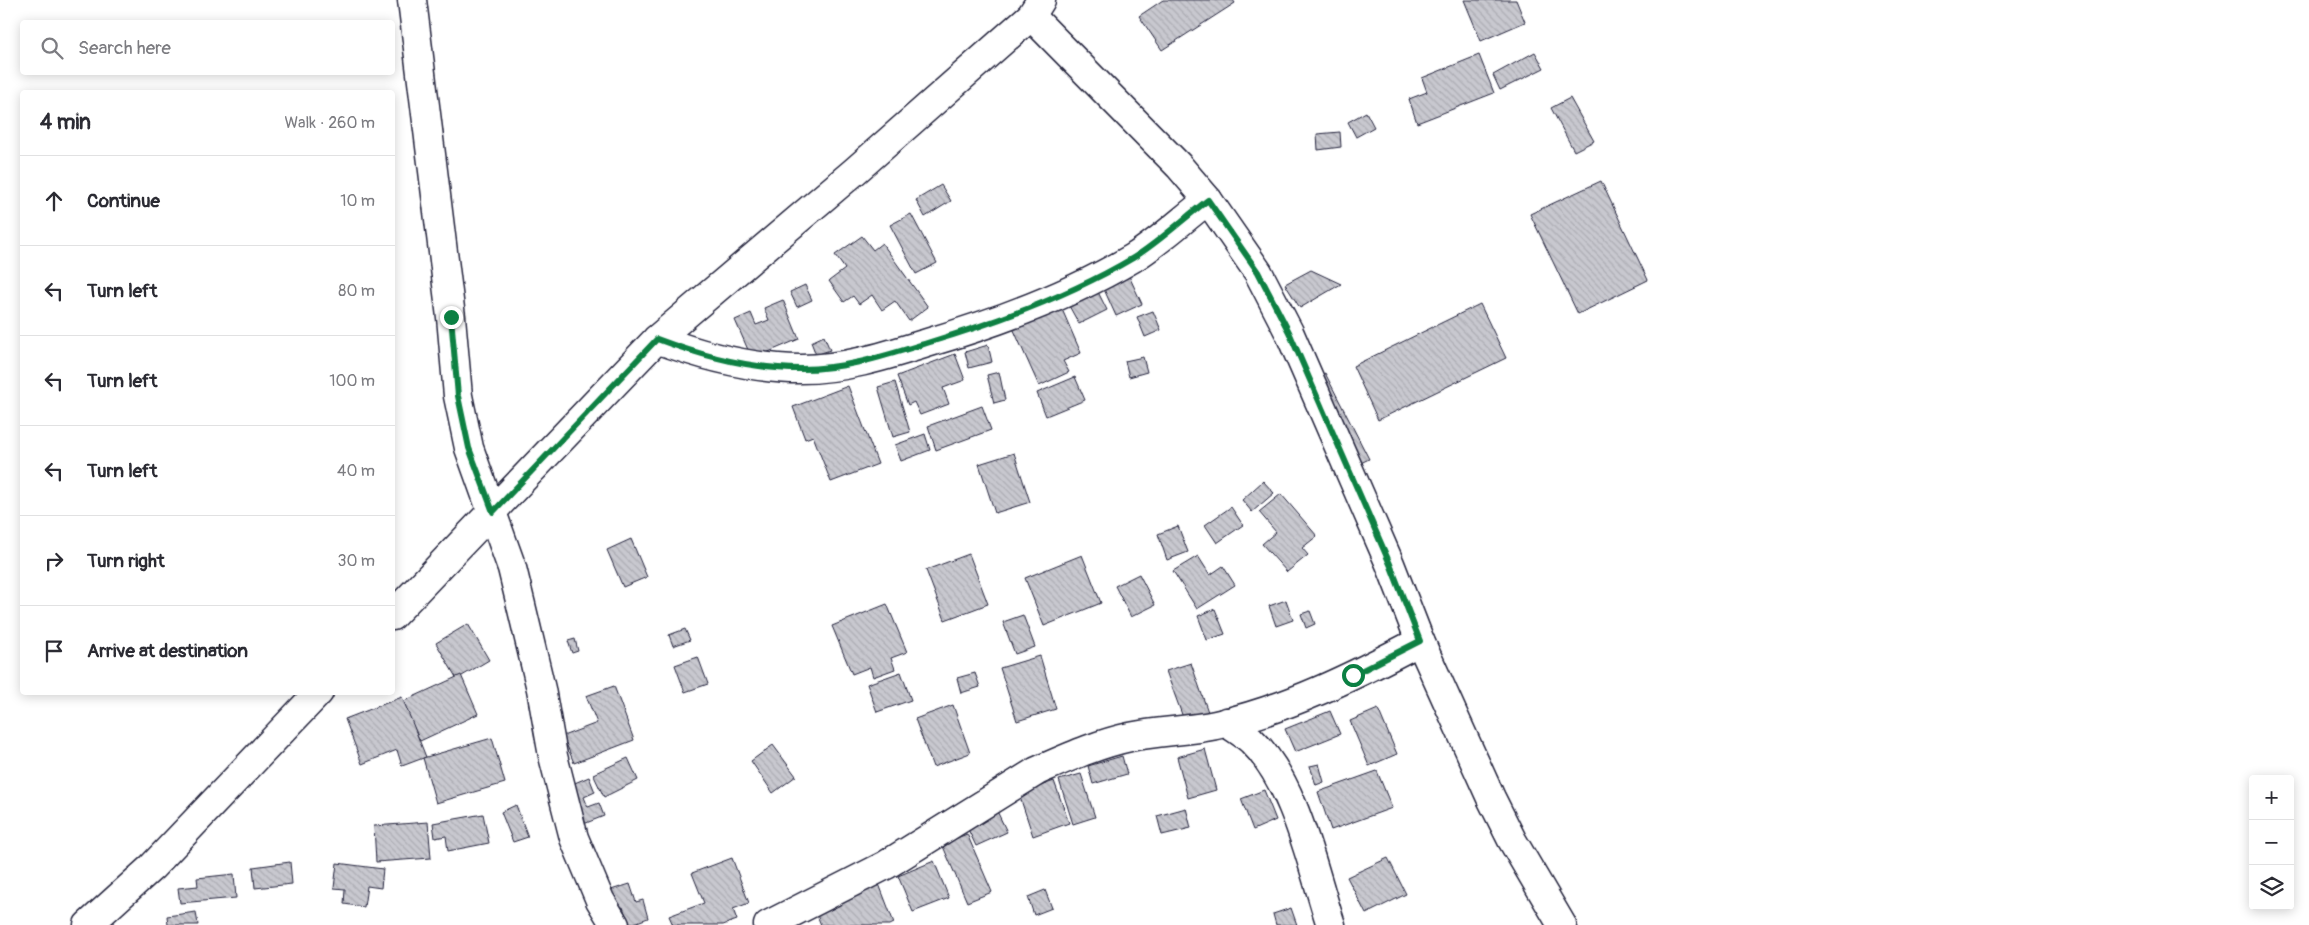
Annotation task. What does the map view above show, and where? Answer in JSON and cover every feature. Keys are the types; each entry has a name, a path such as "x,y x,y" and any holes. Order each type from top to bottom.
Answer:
{"street":[{"path":"412,0 451,317 458,396 469,448 493,512 522,605 553,756 574,838 600,900 615,925"},
{"path":"395,613 657,339 855,171 1036,8 1060,47 1095,79 1138,123 1208,200 1258,272 1289,332 1390,564 1420,641 1491,798 1512,840 1562,925"},
{"path":"657,339 690,352 729,361 800,369 840,367 883,357 964,332 1084,286 1135,257 1208,200"},
{"path":"768,925 886,865 1037,771 1107,742 1131,736 1177,732 1226,722 1279,706 1383,661 1420,641"},
{"path":"88,925 152,866 316,695"},
{"path":"1226,722 1251,740 1269,762 1287,793 1302,833 1331,925"}],"building":[{"path":"1163,0 1233,0 1235,3 1162,50 1139,16"},
{"path":"1464,0 1516,0 1525,22 1481,41"},
{"path":"1535,52 1544,68 1500,90 1493,75"},
{"path":"1479,55 1494,93 1417,123 1409,99 1427,92 1422,78"},
{"path":"1570,98 1594,141 1574,151 1551,108"},
{"path":"1366,112 1374,127 1356,137 1348,122"},
{"path":"1340,132 1341,147 1318,150 1317,134"},
{"path":"1601,181 1648,280 1578,314 1530,214"},
{"path":"941,185 951,201 925,217 916,200"},
{"path":"911,214 937,263 916,274 890,225"},
{"path":"862,236 873,250 882,243 928,307 909,321 895,301 882,310 872,295 859,304 853,296 844,302 829,281 845,269 835,255"},
{"path":"1311,270 1341,284 1300,308 1285,284"},
{"path":"1129,276 1142,304 1116,316 1103,287"},
{"path":"805,285 812,300 797,307 790,292"},
{"path":"1097,290 1107,310 1079,324 1068,304"},
{"path":"783,300 799,339 752,359 735,320 751,313 756,325 769,320 764,308"},
{"path":"1480,304 1506,358 1378,420 1353,366"},
{"path":"1061,307 1081,353 1063,361 1069,372 1039,386 1013,328"},
{"path":"1153,311 1161,330 1145,337 1137,317"},
{"path":"824,336 830,350 816,355 811,342"},
{"path":"988,345 992,362 969,368 965,352"},
{"path":"955,354 965,380 943,388 949,404 920,415 914,402 908,405 897,376"},
{"path":"1143,357 1147,372 1129,377 1125,361"},
{"path":"999,372 1005,400 994,403 987,375"},
{"path":"1325,373 1369,459 1346,470 1303,385"},
{"path":"1075,377 1085,400 1046,416 1037,393"},
{"path":"895,382 910,432 893,437 878,387"},
{"path":"848,386 878,464 831,482 813,436 805,439 793,407"},
{"path":"982,406 991,430 936,450 928,426"},
{"path":"925,434 930,450 901,461 895,445"},
{"path":"1014,453 1030,502 995,513 979,464"},
{"path":"1263,481 1274,493 1252,512 1242,500"},
{"path":"1281,494 1317,536 1302,548 1308,555 1287,572 1262,544 1276,532 1259,512"},
{"path":"1231,507 1243,525 1217,543 1205,525"},
{"path":"1178,526 1188,552 1167,560 1158,534"},
{"path":"631,539 647,577 623,587 607,550"},
{"path":"969,554 988,604 945,620 926,570"},
{"path":"1082,555 1101,603 1044,626 1025,578"},
{"path":"1198,556 1210,575 1223,566 1235,585 1197,609 1173,571"},
{"path":"1139,574 1155,605 1131,617 1115,586"},
{"path":"1286,600 1293,620 1276,626 1269,606"},
{"path":"887,604 907,652 891,658 895,669 873,677 870,667 852,674 832,626"},
{"path":"1215,609 1225,634 1207,640 1198,616"},
{"path":"1310,611 1315,624 1306,628 1301,614"},
{"path":"1023,615 1035,647 1015,654 1003,622"},
{"path":"468,624 489,660 457,679 436,643"},
{"path":"685,629 690,640 673,646 669,635"},
{"path":"575,639 578,651 572,653 568,641"},
{"path":"1040,656 1056,709 1017,721 1000,668"},
{"path":"698,657 708,684 685,692 675,665"},
{"path":"1191,663 1208,712 1184,720 1166,671"},
{"path":"901,672 911,700 877,712 867,684"},
{"path":"975,673 980,687 961,693 957,678"},
{"path":"461,675 478,714 420,741 402,702"},
{"path":"614,686 634,740 574,763 563,736 597,723 586,696"},
{"path":"402,697 426,757 402,766 397,750 362,764 345,719"},
{"path":"953,705 970,753 933,767 915,719"},
{"path":"1378,709 1397,754 1369,766 1350,721"},
{"path":"1330,711 1340,734 1295,752 1285,729"},
{"path":"492,738 505,783 436,803 423,758"},
{"path":"773,745 796,776 773,793 751,761"},
{"path":"1205,749 1216,790 1188,798 1177,757"},
{"path":"1122,756 1127,774 1093,784 1088,766"},
{"path":"628,758 638,780 604,797 593,774"},
{"path":"1319,764 1324,782 1316,785 1310,766"},
{"path":"1377,771 1392,808 1331,830 1318,792"},
{"path":"1081,774 1095,817 1073,824 1059,780"},
{"path":"589,777 595,792 584,797 588,807 599,803 604,816 581,825 565,787"},
{"path":"1054,781 1069,823 1033,836 1019,794"},
{"path":"1264,790 1276,820 1253,830 1241,799"},
{"path":"516,805 528,837 513,842 501,812"},
{"path":"1186,808 1191,828 1162,835 1157,816"},
{"path":"996,809 1007,832 976,846 965,823"},
{"path":"483,814 489,843 448,851 446,836 435,838 433,823"},
{"path":"428,822 431,858 376,862 374,826"},
{"path":"967,834 992,892 967,902 942,844"},
{"path":"732,858 749,903 733,909 737,920 723,925 673,925 669,916 704,903 692,873"},
{"path":"1388,858 1406,894 1366,914 1347,877"},
{"path":"934,861 949,898 913,912 898,876"},
{"path":"290,862 292,884 255,888 253,867"},
{"path":"337,863 383,869 381,888 367,886 364,907 344,904 345,889 334,888"},
{"path":"234,874 236,898 180,903 178,888 198,886 197,878"},
{"path":"630,884 636,902 643,900 648,918 629,925 623,907 617,910 611,890"},
{"path":"879,884 894,923 890,925 821,925 814,908"},
{"path":"1045,890 1052,908 1034,915 1028,897"},
{"path":"1291,908 1297,925 1276,925 1273,914"},
{"path":"196,912 198,925 168,925 167,916"}],"route":[{"path":"451,317 458,396 469,448 493,512 657,339 690,352 729,361 800,369 840,367 883,357 964,332 1084,286 1135,257 1208,200 1258,272 1289,332 1390,564 1420,641 1353,675"}]}
